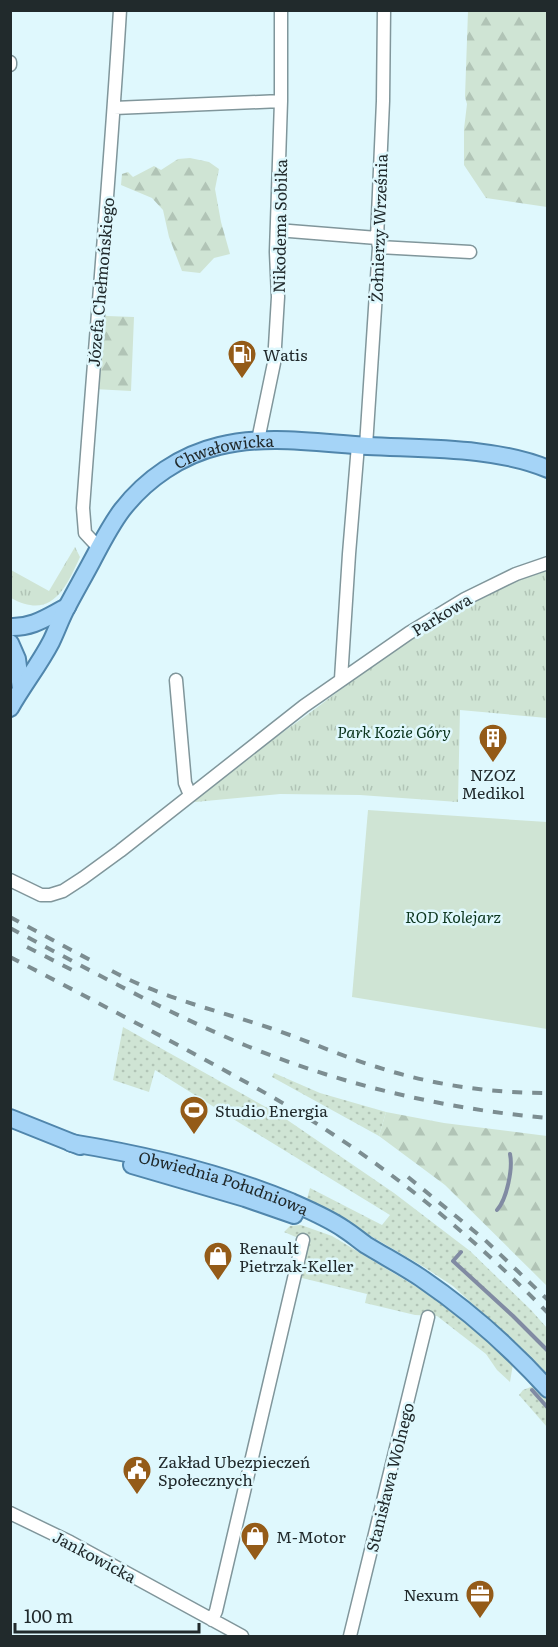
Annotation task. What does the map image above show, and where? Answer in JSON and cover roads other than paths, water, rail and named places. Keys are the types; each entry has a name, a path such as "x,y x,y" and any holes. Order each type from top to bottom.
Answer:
{"main road":[{"name":"Chwałowicka","path":"10,708 34,672 99,548 123,510 135,495 156,476 182,460 207,449 258,440 494,454 548,469"},
{"path":"10,627 34,625 67,607"},
{"path":"10,643 16,659 21,689"},
{"name":"Obwiednia Południowa","path":"10,1118 71,1143 171,1163 237,1182 308,1210 342,1228 421,1278 464,1309 507,1347 548,1389"}],"street":[{"name":"Józefa Chełmońskiego","path":"99,548 85,533 83,508 120,10"},
{"name":"Nikodema Sobika","path":"258,440 274,363 278,297 281,10"},
{"name":"Żołnierzy Września","path":"362,445 378,242 384,10"},
{"path":"114,108 281,101"},
{"path":"277,230 470,252"},
{"path":"341,679 349,554 362,445"},
{"name":"Parkowa","path":"10,880 42,895 63,891 120,851 304,706 409,633 465,599 516,573 548,563"},
{"path":"176,680 185,783 190,795"},
{"path":"212,1620 303,1240"},
{"name":"Stanisława Wolnego","path":"350,1636 428,1317"},
{"name":"Jankowicka","path":"10,1513 70,1542 242,1636"}],"waterway":[{"path":"497,1210 504,1199 508,1183 511,1167 510,1154"},
{"path":"461,1252 453,1261 548,1351"},
{"path":"532,1390 548,1408"}],"railway":[{"path":"10,917 90,960"},
{"path":"10,928 186,1019 283,1060 357,1084 432,1102 548,1118"},
{"path":"27,947 78,973"},
{"path":"10,957 176,1044 334,1135 391,1175 446,1218 548,1313"},
{"path":"112,971 150,989 270,1028 350,1058 419,1079 461,1087 548,1093"},
{"path":"408,1177 485,1240 548,1300"}],"place":[{"name":"Watis","path":"242,380"},
{"name":"NZOZ Medikol","path":"493,764"},
{"name":"Studio Energia","path":"194,1136"},
{"name":"Renault Pietrzak-Keller","path":"218,1282"},
{"name":"Zakład Ubezpieczeń Społecznych","path":"137,1496"},
{"name":"M-Motor","path":"255,1562"},
{"name":"Nexum","path":"480,1620"}],"park label":[{"name":"Park Kozie Góry","path":"394,731"},
{"name":"ROD Kolejarz","path":"453,916"}]}
